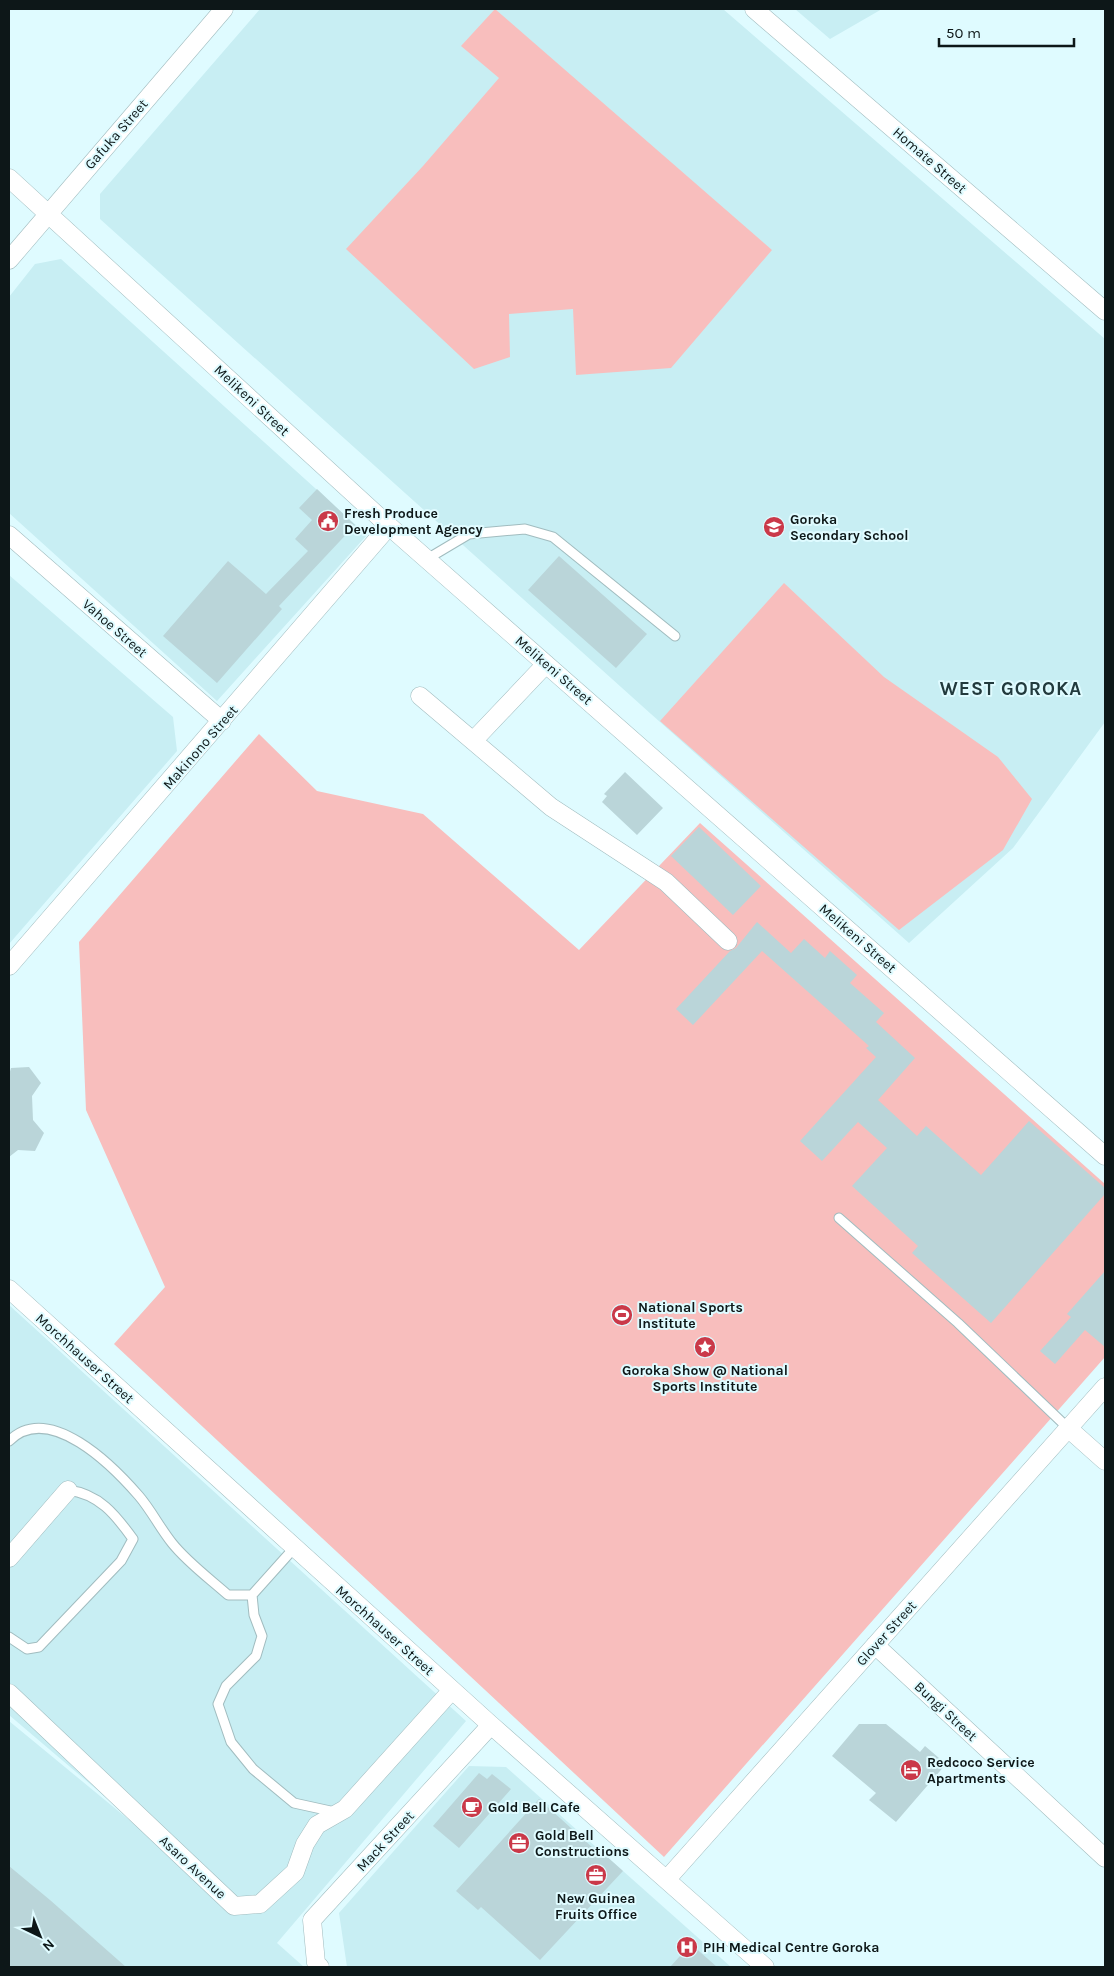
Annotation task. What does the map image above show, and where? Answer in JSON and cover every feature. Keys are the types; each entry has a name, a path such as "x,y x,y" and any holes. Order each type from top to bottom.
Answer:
{"street":[{"name":"Gafuka Street","path":"9,260 224,9"},
{"name":"Homate Street","path":"754,9 1105,311"},
{"name":"Melikeni Street","path":"9,178 49,212 389,526 1105,1156"},
{"name":"Makinono Street","path":"9,966 389,526"},
{"name":"Vahoe Street","path":"9,535 222,721"},
{"path":"473,741 546,664"},
{"path":"420,696 551,807 666,882 728,941"},
{"name":"Morchhauser Street","path":"9,1289 491,1725 765,1967"},
{"name":"Glover Street","path":"667,1879 1103,1393"},
{"path":"1069,1429 1105,1461"},
{"path":"9,1558 68,1490"},
{"name":"Bungi Street","path":"875,1645 1105,1858"},
{"name":"Asaro Avenue","path":"9,1693 234,1906 260,1904 295,1872 305,1844 317,1825 345,1809 452,1690"},
{"name":"Mack Street","path":"320,1967 316,1963 312,1920 491,1725"}],"lane":[{"path":"427,559 469,534 525,529 553,537 675,636"},
{"path":"839,1218 958,1323 1069,1429"},
{"path":"9,1441 16,1434 45,1428 66,1435 100,1456 140,1497 173,1544 228,1595 252,1595"},
{"path":"9,1637 27,1649 39,1647 121,1561 133,1539 116,1516 86,1492 68,1490"},
{"path":"294,1548 252,1595 254,1615 262,1636 256,1656 226,1686 218,1704 231,1742 253,1769 294,1803 331,1812 345,1809"}],"shaded area":[{"name":"Goroka Secondary School","path":"260,9 723,9 1105,339 1105,722 1013,848 909,943 100,219 100,194"},
{"path":"495,9 772,250 671,368 576,375 573,309 509,314 510,357 474,369 346,249 423,166 499,78 461,46"},
{"path":"795,9 882,9 830,39"},
{"path":"61,259 367,535 217,701 9,513 9,297 35,264"},
{"path":"9,575 173,717 177,751 9,944"},
{"path":"784,583 884,677 998,757 1032,799 1003,850 899,930 660,721"},
{"name":"National Sports Institute","path":"259,734 317,791 423,814 579,950 700,823 1105,1184 1105,1357 664,1857 114,1344 165,1287 86,1110 79,942"},
{"path":"9,1305 466,1721 277,1943 304,1967 9,1967 9,1721 236,1908 9,1715"},
{"path":"469,1766 506,1767 731,1967 347,1967 339,1913"}],"building":[{"path":"317,489 355,525 279,606 282,609 217,683 163,636 228,561 266,594 308,551 295,539 312,520 299,508"},
{"path":"559,556 647,634 616,668 528,590"},
{"path":"625,772 663,808 637,835 602,802 607,796 604,794"},
{"path":"699,827 761,886 733,915 671,856"},
{"path":"757,922 791,953 804,939 825,958 830,951 857,975 850,983 884,1013 876,1022 915,1058 878,1100 917,1136 926,1126 981,1175 1029,1121 1105,1188 1105,1194 991,1323 912,1253 918,1246 852,1186 887,1148 858,1122 822,1161 800,1141 876,1057 866,1048 869,1046 762,951 693,1025 676,1009 730,951 736,948"},
{"path":"29,1067 41,1083 32,1096 33,1120 44,1133 35,1151 18,1150 9,1157 9,1075 11,1068"},
{"path":"1105,1271 1105,1347 1085,1330 1055,1364 1040,1351 1071,1317 1067,1314"},
{"name":"Redcoco Service Apartments","path":"859,1724 886,1724 920,1752 925,1746 946,1764 896,1822 869,1800 876,1793 832,1756"},
{"name":"Gold Bell Cafe","path":"479,1773 487,1779 492,1774 511,1789 459,1848 433,1826"},
{"path":"539,1799 593,1848 595,1846 623,1871 540,1960 481,1907 478,1910 456,1891"},
{"path":"9,1866 50,1900 126,1967 9,1967"},
{"path":"691,1944 717,1967 670,1967"}],"place":[{"name":"Fresh Produce Development Agency","path":"328,521"},
{"name":"Goroka Secondary School","path":"774,527"},
{"name":"National Sports Institute","path":"622,1315"},
{"name":"Goroka Show @ National Sports Institute","path":"705,1347"},
{"name":"Redcoco Service Apartments","path":"911,1770"},
{"name":"Gold Bell Cafe","path":"472,1807"},
{"name":"Gold Bell Constructions","path":"519,1843"},
{"name":"New Guinea Fruits Office","path":"596,1875"},
{"name":"PIH Medical Centre Goroka","path":"687,1947"}],"district":[{"name":"WEST GOROKA","path":"1011,688"}]}
